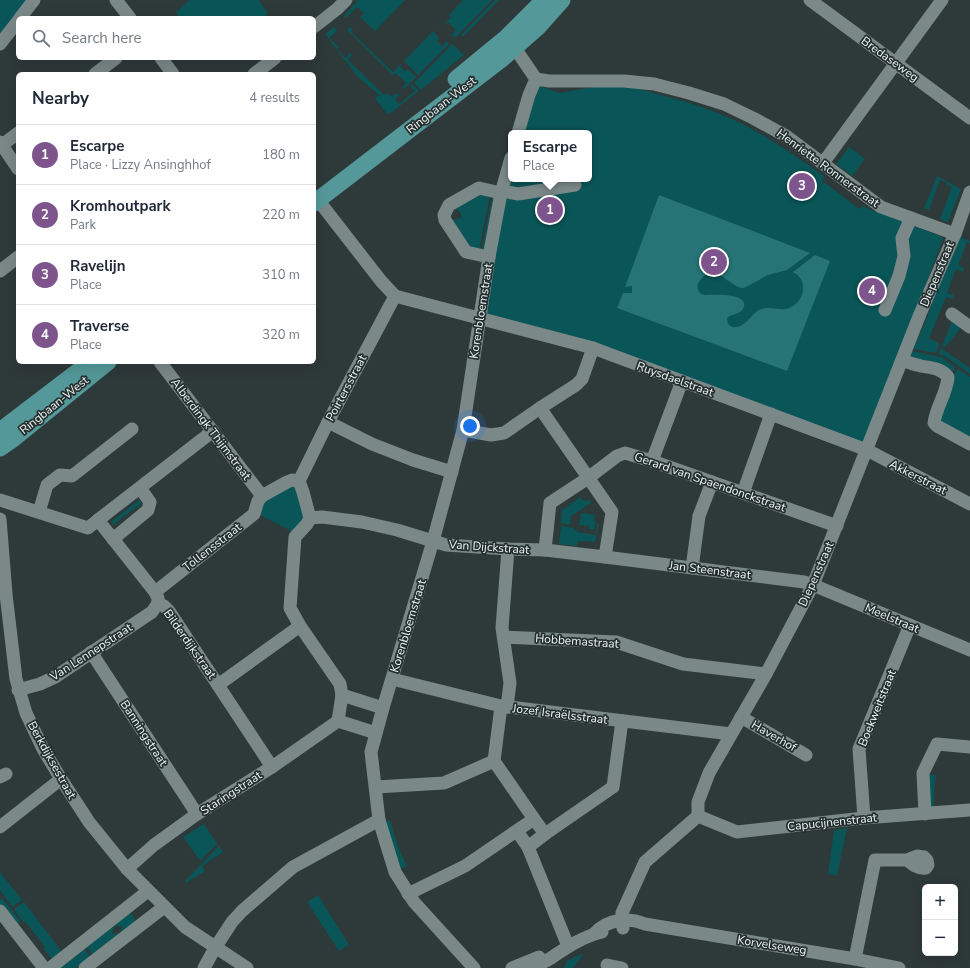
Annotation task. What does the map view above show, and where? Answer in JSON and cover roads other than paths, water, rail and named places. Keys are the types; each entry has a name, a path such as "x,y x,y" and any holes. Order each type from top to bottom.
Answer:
{"main road":[{"name":"Ringbaan-West","path":"510,43 544,0"},
{"name":"Ringbaan-West","path":"316,196 510,43 537,28 562,0"},
{"name":"Ringbaan-West","path":"0,431 87,364"},
{"name":"Ringbaan-West","path":"0,448 106,364"}],"street":[{"path":"22,16 34,0"},
{"path":"116,0 128,16"},
{"path":"316,26 346,0"},
{"name":"Bredaseweg","path":"810,0 970,118"},
{"path":"822,163 942,0"},
{"path":"0,44 16,24"},
{"path":"510,43 536,79 529,95 519,130"},
{"path":"98,72 113,60"},
{"path":"162,60 172,72"},
{"path":"257,72 272,60"},
{"name":"Henriette Ronnerstraat","path":"536,79 549,81 624,81 654,84 724,104 786,136 881,207 955,234"},
{"path":"16,134 1,144 16,166"},
{"name":"Korenbloemstraat","path":"474,968 408,894 394,872 379,820 371,752 433,541 463,430 489,257 501,192 508,168"},
{"path":"501,192 518,194 575,185"},
{"name":"Korenbloemstraat","path":"489,257 466,252 445,220 444,215 449,205 479,188 501,192"},
{"name":"Diepenstraat","path":"698,816 698,802 709,773 766,674 814,585 920,314 955,234 970,192"},
{"path":"316,198 381,281 395,296"},
{"path":"886,310 900,276 904,256 902,238 911,218"},
{"path":"0,271 16,259"},
{"name":"Ruysdaelstraat","path":"395,296 593,348 867,450"},
{"name":"Poirtersstraat","path":"299,481 328,422 395,296"},
{"path":"952,314 970,327"},
{"path":"463,430 491,435 504,433 576,385 582,379 593,348"},
{"path":"902,360 920,366 933,367 945,373 948,377 948,383 934,423 970,444"},
{"name":"Alberdingk Thijmstraat","path":"162,364 262,496"},
{"path":"652,462 682,381"},
{"path":"540,408 612,512 606,557"},
{"path":"743,493 771,414"},
{"path":"328,422 372,444 413,460 452,472"},
{"path":"39,512 47,485 60,475 72,476 132,430"},
{"path":"0,500 88,528 213,431"},
{"name":"Akkerstraat","path":"867,450 970,504"},
{"name":"Gerard van Spaendonckstraat","path":"588,478 617,456 625,453 837,526"},
{"path":"545,550 550,503 588,478"},
{"path":"262,496 287,482 292,480 299,481 310,518 307,524 295,537 290,608 300,626 340,684 342,695 338,721 376,733"},
{"path":"692,568 699,516 712,482"},
{"path":"112,539 148,510 150,502 140,488"},
{"name":"Tollensstraat","path":"156,598 254,514 258,501 262,496"},
{"name":"Van Dijckstraat","path":"310,518 322,517 362,522 397,530 446,545 545,550 606,557"},
{"name":"Berkdijksestraat","path":"0,518 3,594 18,690 26,713 43,749 61,780 89,822 127,869 185,927 247,968"},
{"name":"Bilderdijkstraat","path":"98,520 156,598 169,611 272,767"},
{"path":"508,549 502,628 510,683 494,761 545,834"},
{"name":"Jan Steenstraat","path":"606,557 796,581 814,585"},
{"name":"Meelstraat","path":"814,585 970,650"},
{"name":"Van Lennepstraat","path":"18,690 40,684 55,677 152,612 156,598"},
{"name":"Boekweitstraat","path":"864,818 859,749 910,625"},
{"path":"218,685 300,626"},
{"name":"Hobbemastraat","path":"504,637 616,642 683,664 766,674"},
{"name":"Banningstraat","path":"91,652 197,814"},
{"name":"Jozef Israëlsstraat","path":"392,679 504,707 731,734"},
{"path":"342,695 383,708"},
{"name":"Haverhof","path":"741,718 806,755"},
{"name":"Staringstraat","path":"127,869 154,845 197,814 272,767 338,721"},
{"path":"528,847 613,786 622,721"},
{"path":"925,814 923,774 937,744 970,747"},
{"path":"376,787 444,783 494,761"},
{"path":"0,827 61,780"},
{"name":"Capucijnenstraat","path":"698,816 737,832 864,818 970,810"},
{"path":"512,968 536,965 563,949 594,934 599,928 607,923 622,924 622,912 645,862 698,816"},
{"path":"408,894 465,866 534,819"},
{"path":"204,968 232,922 293,867 379,820"},
{"path":"517,831 528,847 563,949 553,968"},
{"path":"855,959 875,860 907,860"},
{"path":"50,968 148,891"},
{"path":"94,965 164,907"},
{"path":"1,914 44,968"},
{"name":"Korvelseweg","path":"622,924 637,921 645,924 855,959 899,968"},
{"path":"606,965 622,968"}],"place":[{"name":"Ravelijn","path":"802,186"},
{"name":"Escarpe","path":"550,210"},
{"name":"Kromhoutpark","path":"714,262"},
{"name":"Traverse","path":"872,291"}]}
